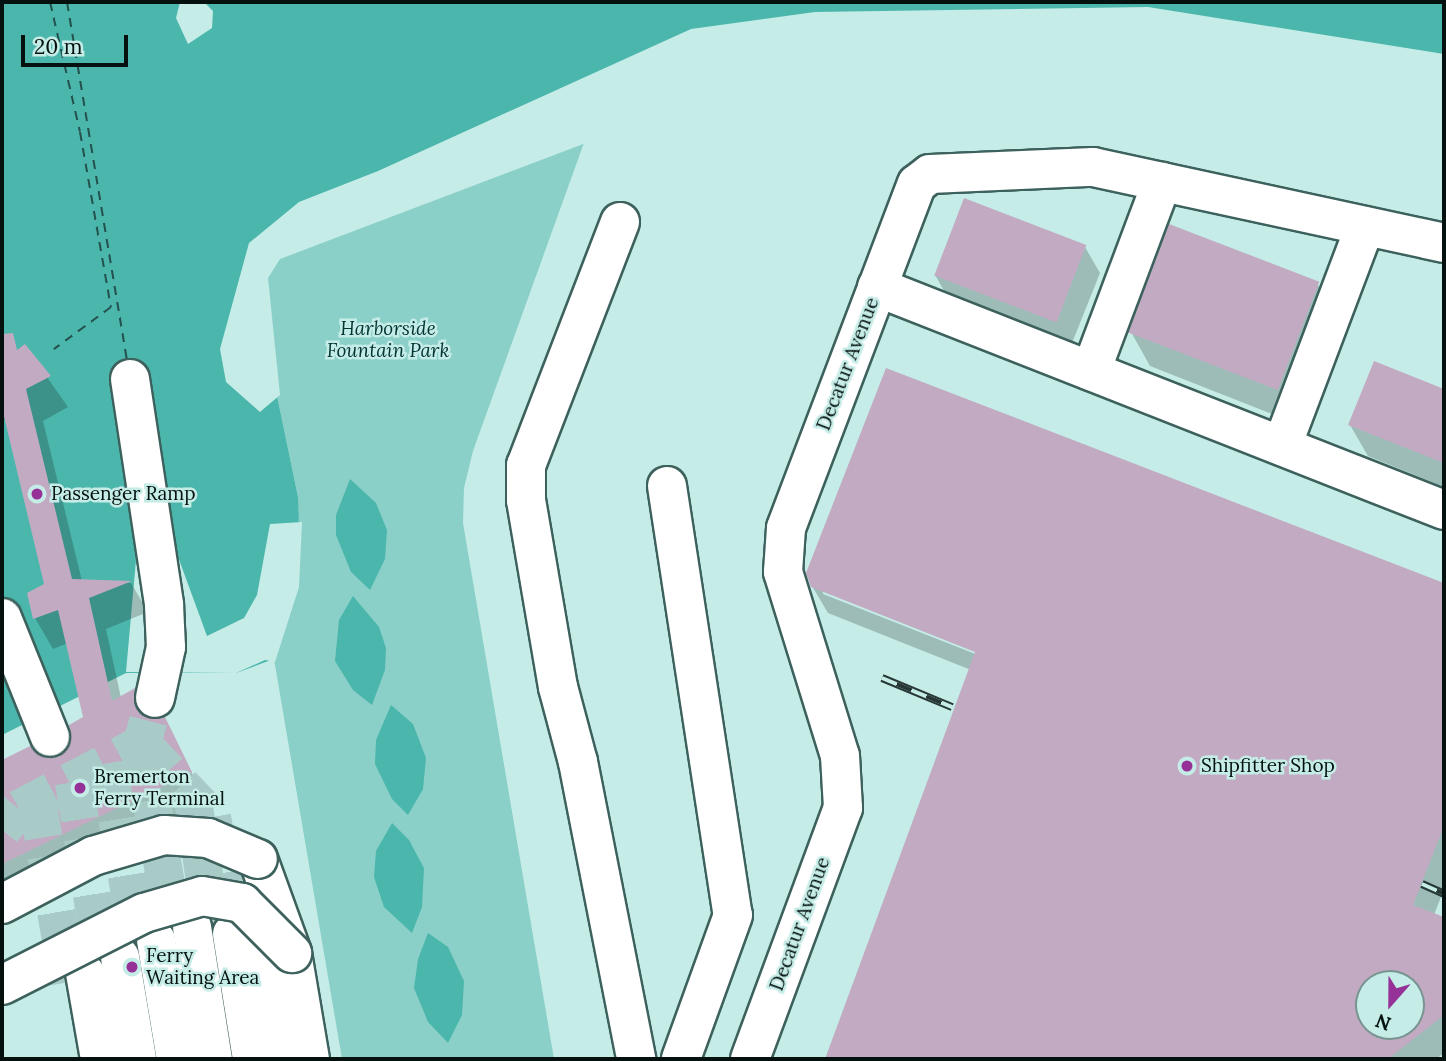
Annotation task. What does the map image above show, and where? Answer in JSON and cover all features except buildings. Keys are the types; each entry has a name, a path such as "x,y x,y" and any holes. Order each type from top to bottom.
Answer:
{"main road":[{"name":"Decatur Avenue","path":"750,1059 843,808 840,756 783,572 786,528 917,184 930,174 1093,167 1444,243"},
{"path":"1091,370 1162,183"},
{"path":"620,222 526,465 526,500 558,687 578,762 636,1059"},
{"path":"1282,446 1365,226"},
{"path":"877,287 1444,510"},
{"path":"130,379 164,605 166,647 155,698"},
{"path":"667,486 733,915 681,1059"},
{"path":"2,618 50,737"},
{"path":"2,904 93,856 164,835 208,838 258,859 277,957 310,1059"},
{"path":"2,985 144,914 202,896 242,903 277,957 279,1059"},
{"path":"80,1059 148,949"},
{"path":"100,1059 148,949"},
{"path":"118,1059 148,949"},
{"path":"137,1059 148,949"},
{"path":"148,949 157,1059"},
{"path":"148,949 176,1059"},
{"path":"148,949 194,1059"},
{"path":"148,949 213,1059"},
{"path":"148,949 234,1059"},
{"path":"148,949 253,1059"}],"green space":[{"name":"Harborside Fountain Park","path":"585,140 473,451 464,488 463,523 554,1059 342,1059 274,659 298,497 275,386 264,277 277,256"}],"shaded area":[{"path":"2,2 1444,2 1444,133 1137,44 752,55 277,256 264,277 275,386 298,497 299,530 274,659 236,673 126,673 2,735"},
{"path":"350,479 376,503 387,530 385,559 370,590 351,572 336,535 336,515"},
{"path":"353,596 379,627 386,648 385,670 372,705 353,690 335,661 339,620"},
{"path":"391,705 413,724 426,758 423,789 408,815 392,799 375,764 376,740"},
{"path":"392,823 409,840 424,868 422,907 412,933 384,907 374,877 376,851"},
{"path":"428,933 448,947 464,981 462,1015 448,1043 428,1022 414,988 418,959"}],"pier":[{"path":"180,2 204,2 213,11 212,28 188,44 176,18"},
{"path":"1148,7 1444,54 1444,136 1137,48 942,75 753,59 586,143 280,259 268,278 280,395 260,412 226,382 220,349 249,243 299,202 378,171 691,29 815,12"},
{"path":"145,376 177,554 207,636 244,618 257,595 270,524 302,522 299,587 275,662 265,660 236,673 126,672 136,560 112,382"}],"ferry route":[{"path":"50,2 80,132 111,307 54,349"},
{"path":"67,2 127,359"}],"tunnel":[{"path":"2,830 19,809 142,744 148,721"},
{"path":"142,744 174,932"},
{"path":"142,744 212,817 232,932"},
{"path":"108,763 139,948"},
{"path":"74,782 103,965"},
{"path":"192,794 212,928"},
{"path":"37,800 68,982"}],"railway":[{"path":"882,678 952,707"},
{"path":"1422,884 1444,894"}],"place":[{"name":"Passenger Ramp","path":"37,494"},
{"name":"Shipfitter Shop","path":"1187,766"},
{"name":"Bremerton Ferry Terminal","path":"80,788"},
{"name":"Ferry Waiting Area","path":"132,967"}]}
